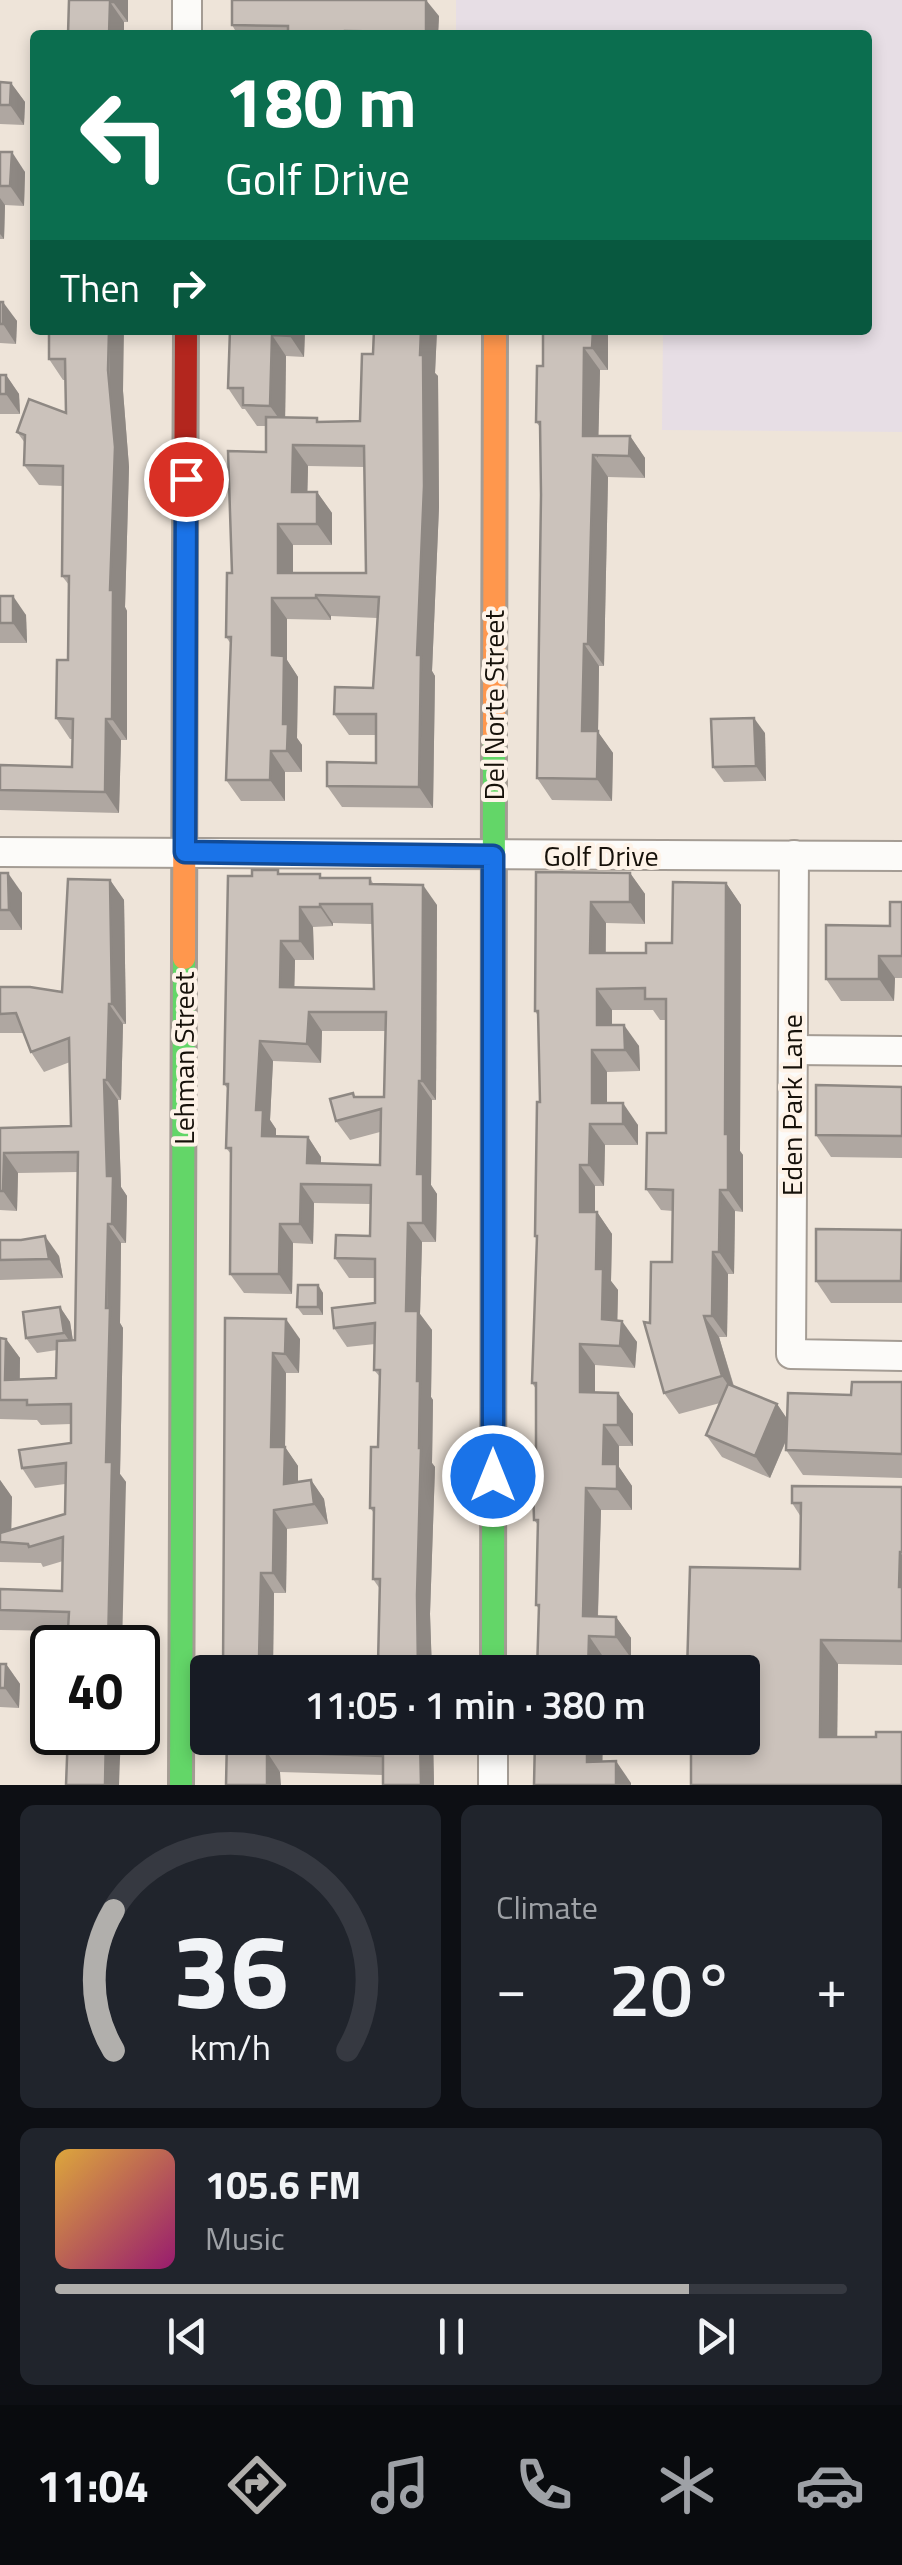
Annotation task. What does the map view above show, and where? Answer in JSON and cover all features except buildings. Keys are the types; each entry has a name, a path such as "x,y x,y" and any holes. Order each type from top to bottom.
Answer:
{"street":[{"path":"187,0 187,30"},
{"name":"Lehman Street","path":"182,1785 186,335"},
{"name":"Del Norte Street","path":"493,1655 495,335"},
{"name":"Golf Drive","path":"0,852 902,856"},
{"name":"Eden Park Lane","path":"794,856 791,1354 902,1356"},
{"path":"792,1050 902,1051"},
{"path":"493,1755 493,1785"}],"shaded area":[{"path":"456,0 902,0 902,432 662,430 663,335 872,335 872,30 456,30"}],"traffic: fast":[{"path":"493,1655 494,734"},
{"path":"181,1785 184,958"}],"traffic: slow":[{"path":"494,734 495,335"},
{"path":"184,958 185,553"}],"traffic: jam":[{"path":"185,553 186,335"}],"route":[{"path":"186,479 185,852 493,856 493,1476"}]}
